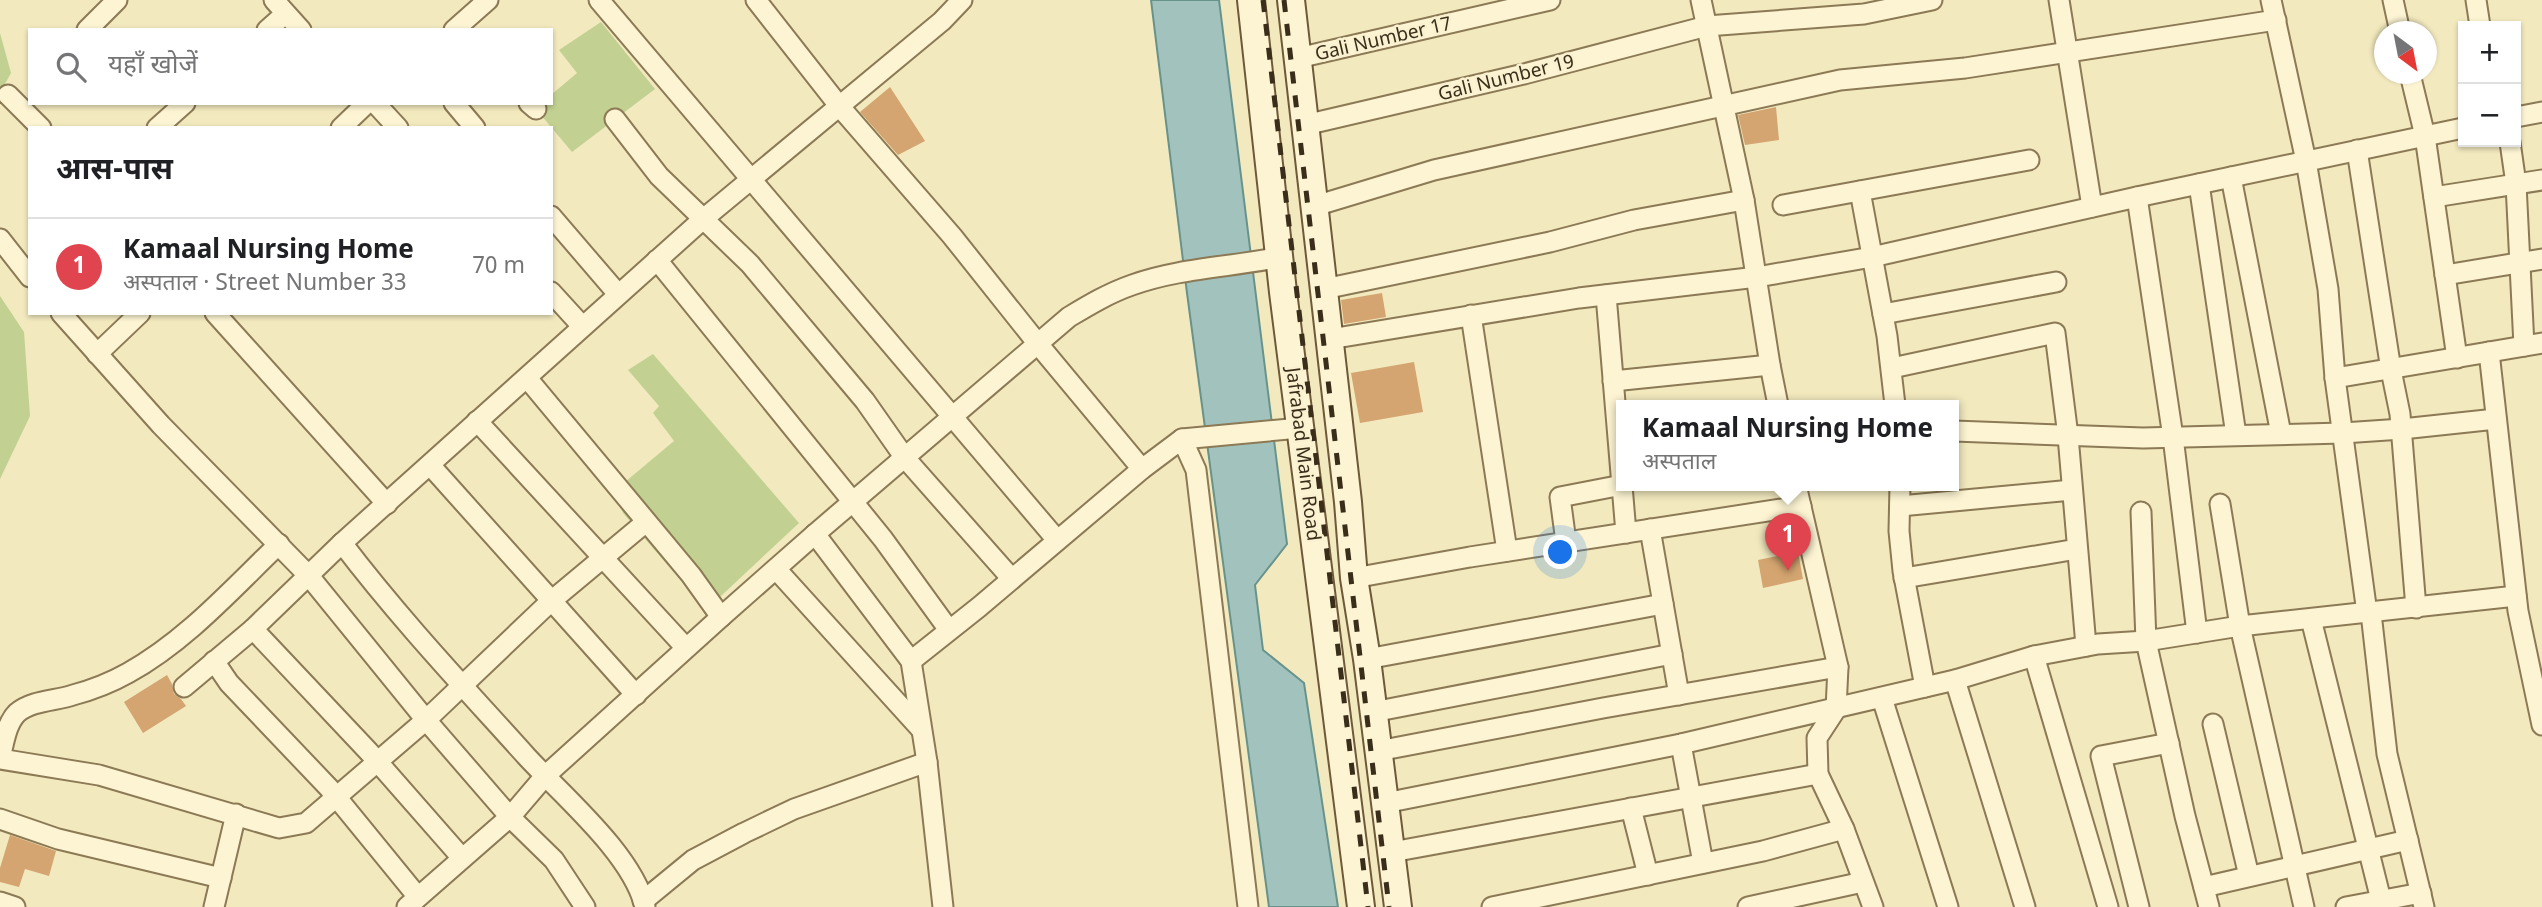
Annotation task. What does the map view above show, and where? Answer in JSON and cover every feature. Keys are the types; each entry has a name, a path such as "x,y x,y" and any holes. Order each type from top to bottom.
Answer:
{"main road":[{"name":"Jafrabad Main Road","path":"1251,0 1272,259 1300,428 1361,907"},
{"name":"Jafrabad Main Road","path":"1291,0 1348,502 1353,578 1367,659 1398,907"}],"street":[{"path":"90,28 117,0"},
{"path":"458,28 488,0"},
{"path":"598,0 1057,540"},
{"path":"756,0 840,107 952,236 1142,469"},
{"path":"184,687 253,629 342,542 618,294 702,220 942,21 962,0"},
{"name":"Gali Number 17","path":"1298,58 1550,0"},
{"path":"1701,0 1744,200 1777,400"},
{"name":"Gali Number 19","path":"1305,125 1524,74 1707,26 1932,0"},
{"path":"2059,0 2092,207"},
{"path":"2271,0 2306,161 2328,289 2335,378 2387,754 2423,900 2381,900 2346,907"},
{"path":"2393,0 2398,21"},
{"path":"2476,0 2479,21"},
{"path":"268,28 280,7 300,28"},
{"path":"1315,206 1434,170 1840,80 1965,68 2276,20"},
{"path":"2412,84 2425,136 2456,358"},
{"path":"8,95 39,126"},
{"path":"159,126 183,105"},
{"path":"343,126 366,105"},
{"path":"377,105 396,126"},
{"path":"456,105 473,126"},
{"path":"2521,116 2542,112"},
{"path":"615,120 659,176 750,264 865,401 905,458 1012,579"},
{"path":"1330,339 1471,315 1757,277 1872,257 2458,129"},
{"path":"2335,378 2533,344 2520,263 2516,184 2511,147"},
{"path":"2357,150 2390,370 2402,429 2416,608"},
{"path":"1783,205 2029,160"},
{"path":"2231,177 2281,434"},
{"path":"2434,197 2542,180"},
{"path":"2199,184 2236,435"},
{"path":"1860,191 1892,368 1895,400"},
{"path":"2137,197 2173,437 2197,633"},
{"path":"1324,289 1550,242 1634,220 1744,200"},
{"path":"553,218 618,294"},
{"path":"0,239 28,274"},
{"path":"214,662 229,683 336,797 412,902 510,817 545,776 721,617 1069,317 1096,301 1133,285 1174,275 1272,259"},
{"path":"2445,275 2542,259"},
{"path":"657,260 883,539 949,631"},
{"path":"1883,314 2056,282"},
{"path":"553,294 582,326"},
{"path":"1606,295 1616,420"},
{"path":"63,315 161,425 309,576 426,720 510,817 554,860 585,907"},
{"path":"97,354 138,315"},
{"path":"217,315 387,503"},
{"path":"1471,315 1507,551"},
{"path":"1892,368 2055,333 2068,436 2086,646"},
{"path":"2489,352 2516,596 2534,648 2542,725"},
{"path":"1613,381 1770,365"},
{"path":"527,378 691,575 721,617"},
{"path":"1959,432 2173,437 2343,433 2496,419"},
{"path":"477,421 687,648"},
{"path":"911,661 1142,469 1182,439 1300,428"},
{"path":"1182,439 1196,470 1248,907"},
{"path":"430,465 636,695"},
{"path":"1566,542 1560,497 1616,486"},
{"path":"1900,506 2073,490"},
{"path":"1622,491 1626,533"},
{"path":"1797,491 1838,667 1836,709 1817,738 1818,774 1844,829 1873,907"},
{"path":"1900,491 1899,531 1925,687"},
{"path":"2220,504 2240,626 2304,907"},
{"path":"1353,578 1507,551 1801,506"},
{"path":"2141,512 2146,640 2209,907"},
{"path":"279,544 208,612 146,662 104,684 73,696 26,708 16,714 7,728 0,759 99,775 279,828 306,822 426,720 550,602 646,522"},
{"path":"1650,529 1679,695"},
{"path":"815,534 911,661 927,762 943,907"},
{"path":"342,542 383,596 602,836 636,881 644,904 692,860 754,828 794,809 927,762"},
{"path":"1905,578 2077,549"},
{"path":"776,569 920,728"},
{"path":"1385,803 1681,744 1882,698 2034,656 2086,646 2516,596"},
{"path":"1367,659 1663,604"},
{"path":"2311,619 2381,900"},
{"path":"253,629 462,858"},
{"path":"1373,712 1672,654"},
{"path":"2034,656 2108,907"},
{"path":"1378,751 1838,667"},
{"path":"1955,680 2025,907"},
{"path":"1882,698 1948,907"},
{"path":"2213,724 2249,876"},
{"path":"2139,907 2101,756 2169,743"},
{"path":"1681,744 1703,863"},
{"path":"1392,852 1818,774"},
{"path":"1632,808 1648,875"},
{"path":"214,907 236,814"},
{"path":"0,819 58,839 220,878"},
{"path":"1492,907 1763,851 1844,829"},
{"path":"2204,887 2408,840"},
{"path":"1748,907 1863,882"},
{"path":"0,902 15,907"}],"green space":[{"path":"601,22 655,89 572,152 553,126 536,109 540,105 553,105 553,93 577,73 559,50"},
{"path":"0,33 11,73 0,93"},
{"path":"0,296 24,332 30,416 0,479"},
{"path":"653,354 799,523 706,610 623,513 613,492 674,441 653,413 659,406 628,370"}],"water":[{"path":"1151,0 1219,0 1287,544 1255,585 1263,650 1304,683 1338,907 1269,907 1187,293"}],"building":[{"path":"890,87 925,141 898,155 860,112"},
{"path":"1776,107 1779,140 1745,145 1738,115"},
{"path":"1382,293 1386,317 1344,324 1341,300"},
{"path":"1414,362 1423,412 1360,423 1351,373"},
{"path":"1798,552 1803,579 1763,588 1758,560"},
{"path":"167,675 174,694 186,706 143,733 124,702"},
{"path":"10,835 56,851 49,876 25,869 19,887 0,882 0,868"}],"railway":[{"path":"1263,0 1368,907"},
{"path":"1284,0 1389,907"}],"place":[{"name":"Kamaal Nursing Home","path":"1788,571"}]}
